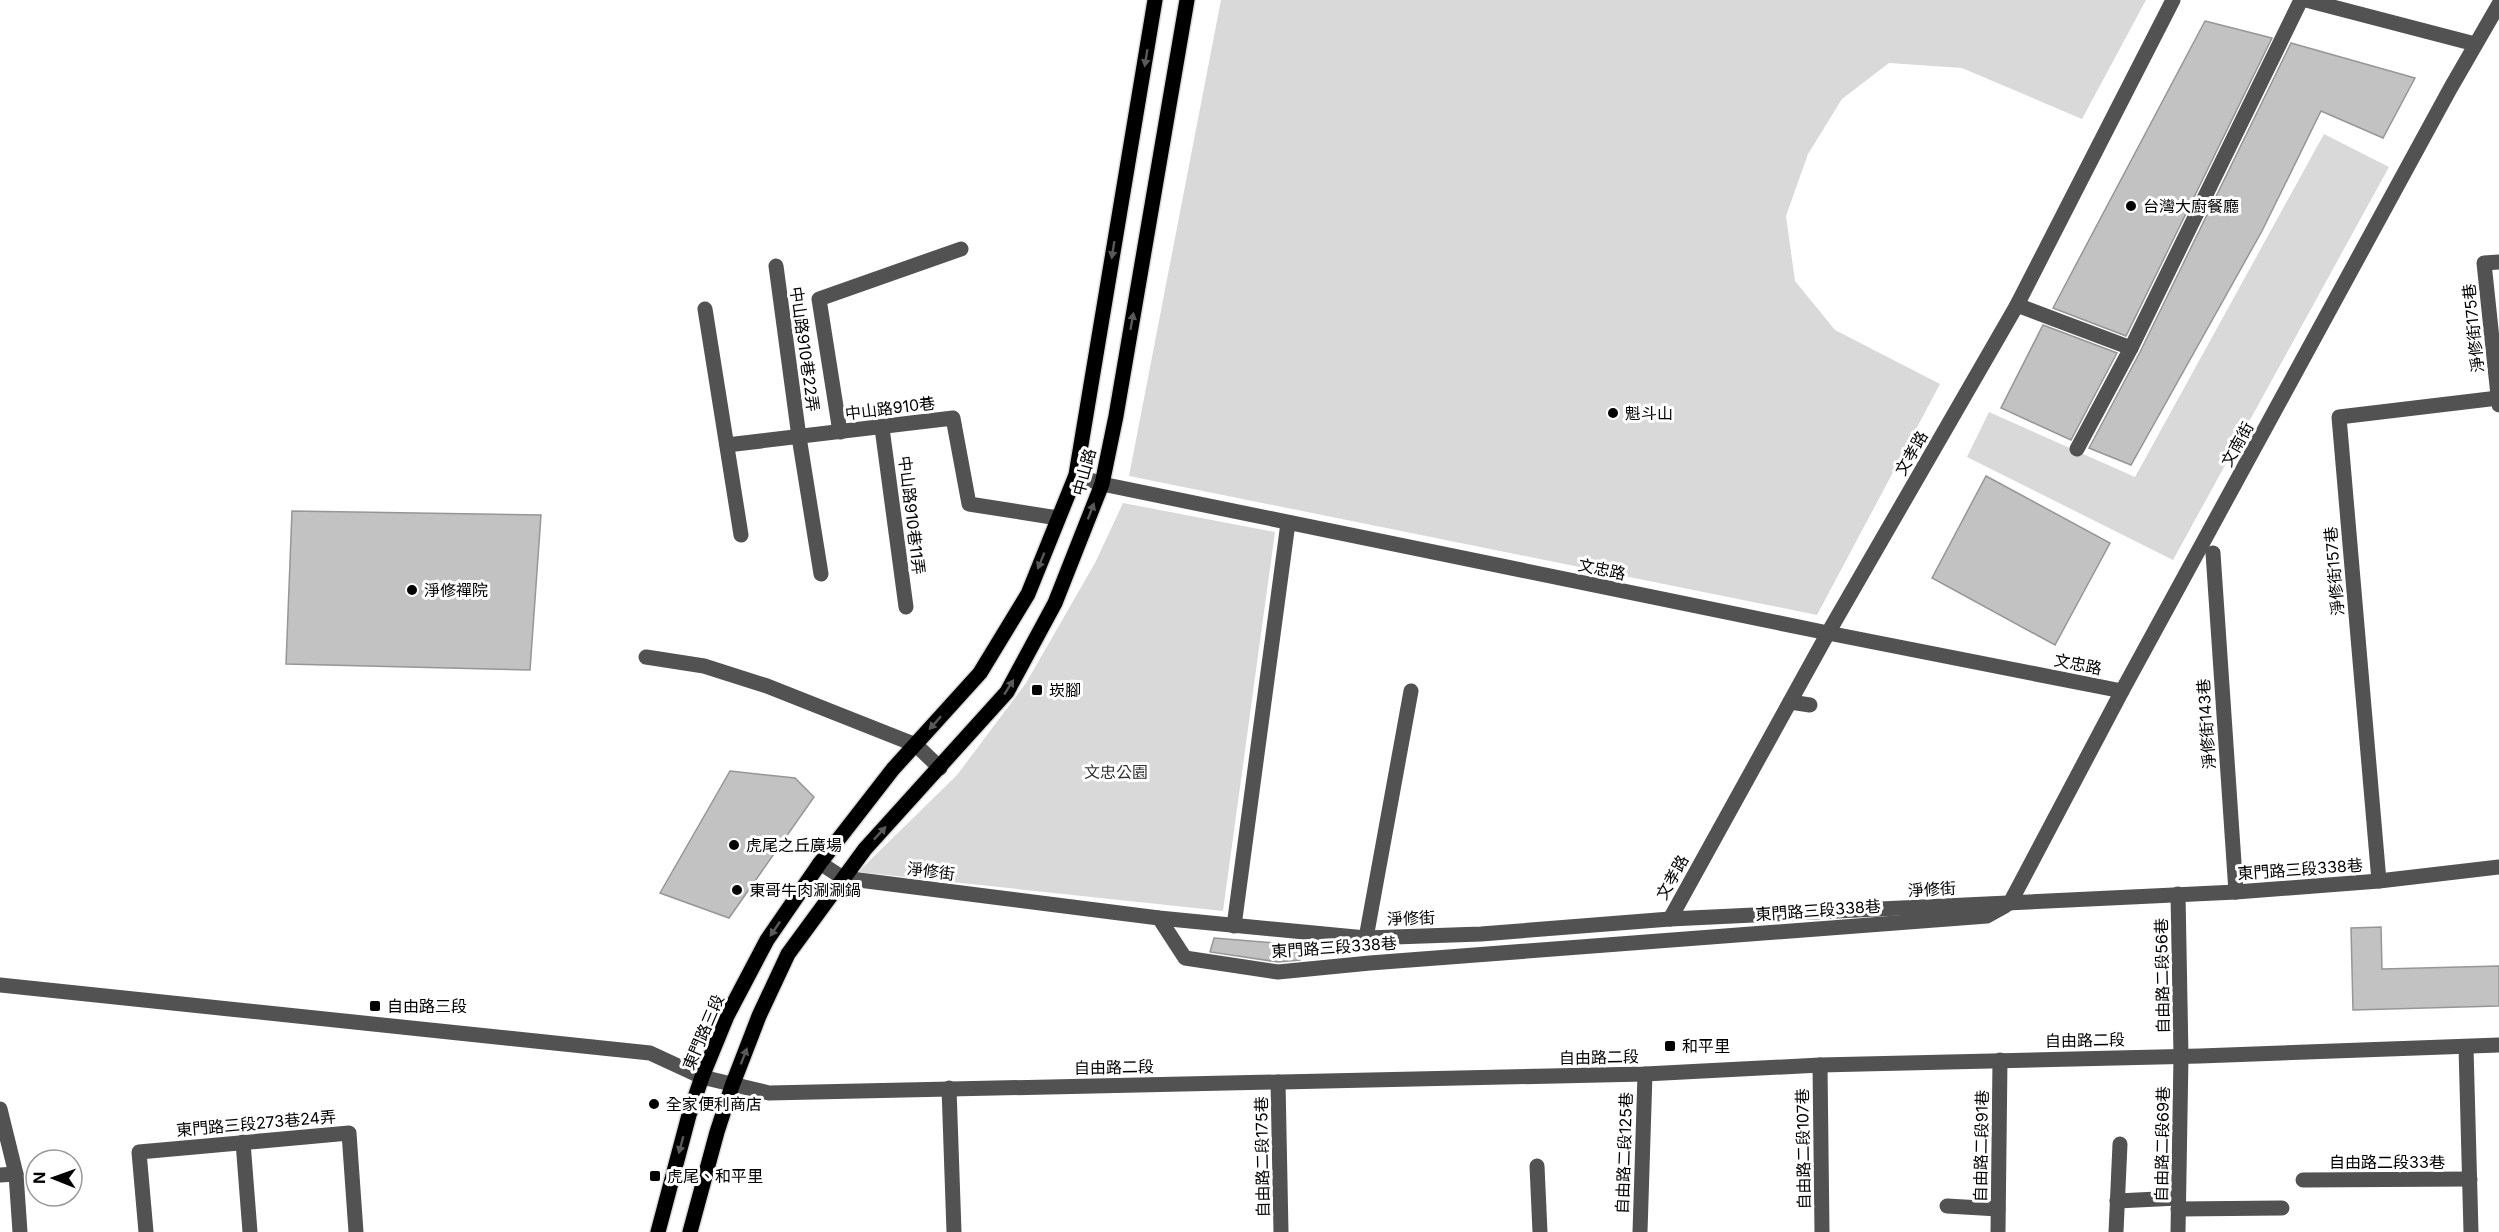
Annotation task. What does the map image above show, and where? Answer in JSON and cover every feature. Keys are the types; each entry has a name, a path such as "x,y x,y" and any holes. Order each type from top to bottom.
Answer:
{"main road":[{"name":"中山路","path":"820,863 893,769 980,673 1028,594 1076,475 1155,0"},
{"name":"中山路","path":"843,879 865,849 1007,692 1055,603 1102,484 1116,416 1187,0"},
{"name":"東門路三段","path":"658,1232 689,1115 727,1016 767,940 820,863"},
{"path":"690,1232 717,1132 759,1016 788,954 843,879"}],"street":[{"name":"文孝路","path":"1670,919 1828,633 2017,305 2174,0"},
{"path":"2077,448 2131,348 2301,0"},
{"path":"2306,0 2393,17 2475,44"},
{"name":"文南街","path":"2010,903 2122,691 2499,4"},
{"path":"840,432 819,299 961,249"},
{"name":"淨修街175巷","path":"2498,401 2484,263 2499,262"},
{"name":"中山路910巷22弄","path":"776,266 799,437 821,574"},
{"path":"2017,305 2131,348"},
{"path":"705,309 741,535"},
{"name":"淨修街157巷","path":"2379,881 2339,417 2498,401"},
{"name":"中山路910巷","path":"726,445 953,418 969,504 1058,518"},
{"name":"中山路910巷11弄","path":"882,428 906,607"},
{"name":"文忠路","path":"1076,475 1102,484 1288,523 2122,691"},
{"path":"1234,926 1288,523"},
{"name":"淨修街143巷","path":"2213,553 2236,892"},
{"path":"646,657 704,666 767,686 916,745 940,768"},
{"path":"1366,938 1411,691"},
{"path":"1790,702 1810,705"},
{"name":"淨修街","path":"820,863 843,879 1160,918 1366,938 1481,934 1670,919 2010,903"},
{"name":"東門路三段338巷","path":"1160,918 1185,958 1278,972 1988,916 2010,903 2236,892 2379,881 2499,867"},
{"name":"自由路二段56巷","path":"2178,894 2181,1056"},
{"path":"0,985 650,1053 702,1077"},
{"name":"自由路二段","path":"702,1077 769,1093 1645,1074 1820,1065 2499,1045"},
{"name":"自由路二段33巷","path":"2466,1047 2471,1232"},
{"name":"自由路二段69巷","path":"2178,1232 2181,1056"},
{"name":"自由路二段91巷","path":"1998,1232 2000,1060"},
{"name":"自由路二段107巷","path":"1820,1065 1822,1232"},
{"name":"自由路二段125巷","path":"1640,1232 1645,1074"},
{"name":"自由路二段175巷","path":"1278,1082 1281,1232"},
{"path":"949,1088 954,1232"},
{"path":"0,1109 16,1174 20,1232"},
{"name":"東門路三段273巷24弄","path":"146,1232 139,1152 349,1132 356,1232"},
{"path":"243,1142 250,1232"},
{"path":"2116,1232 2120,1144"},
{"path":"1537,1166 1540,1232"},
{"path":"0,1175 16,1174"},
{"name":"自由路二段33巷","path":"2303,1180 2470,1179"},
{"path":"2117,1201 2282,1208"},
{"path":"1947,1206 1998,1209"}],"green space":[{"path":"1221,0 2146,0 2082,119 1962,68 1889,63 1842,99 1808,154 1786,216 1795,281 1835,330 1940,384 1817,615 1129,476"},
{"path":"2324,134 2389,167 2173,560 1967,457 1989,412 2135,477"},
{"name":"文忠公園","path":"1123,503 1275,532 1223,911 858,872 957,775 1026,683 1095,563"}],"building":[{"path":"2205,21 2272,38 2126,336 2053,308"},
{"path":"2291,43 2415,78 2383,138 2321,111 2262,231 2131,465 2089,448 2140,352"},
{"path":"2043,325 2117,353 2071,440 2001,408"},
{"path":"1986,476 2110,543 2055,645 1932,578"},
{"name":"淨修禪院","path":"292,511 541,515 530,670 286,664"},
{"name":"虎尾之丘廣場","path":"730,771 795,778 814,797 729,918 660,893"},
{"path":"2381,927 2382,969 2499,966 2499,1006 2353,1010 2351,928"},
{"path":"1214,938 1299,945 1300,960 1278,962 1210,952"}],"place":[{"name":"台灣大廚餐廳","path":"2131,206"},
{"name":"魁斗山","path":"1613,413"},
{"name":"淨修禪院","path":"412,590"},
{"name":"崁腳","path":"1037,690"},
{"name":"虎尾之丘廣場","path":"734,845"},
{"name":"東哥牛肉涮涮鍋","path":"737,890"},
{"name":"自由路三段","path":"375,1006"},
{"name":"和平里","path":"1670,1046"},
{"name":"全家便利商店","path":"654,1104"},
{"name":"虎尾、和平里","path":"655,1176"}]}
